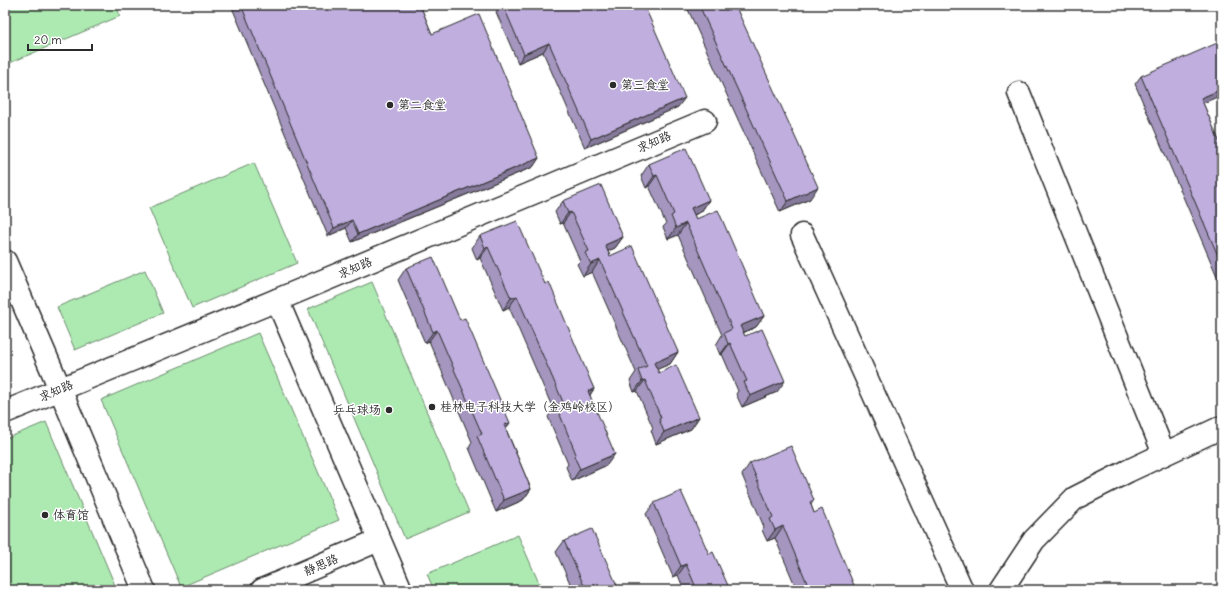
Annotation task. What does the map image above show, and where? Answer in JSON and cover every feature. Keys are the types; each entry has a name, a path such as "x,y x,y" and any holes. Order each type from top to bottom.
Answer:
{"street":[{"path":"1019,93 1164,454"},
{"name":"求知路","path":"5,412 705,121"},
{"path":"802,234 962,590"},
{"path":"5,261 144,590"},
{"path":"277,300 401,590"},
{"path":"1001,590 1034,540 1075,498 1128,470 1222,427"},
{"name":"静思路","path":"262,590 379,540"}],"green space":[{"path":"5,5 116,5 120,16 5,65"},
{"path":"254,163 297,263 192,308 149,208"},
{"path":"145,270 163,313 75,350 57,307"},
{"name":"乒乓球场","path":"372,282 469,512 405,539 308,309"},
{"path":"258,333 339,520 181,587 101,400"},
{"name":"体育馆","path":"46,422 117,590 5,590 5,439"},
{"path":"518,535 542,590 434,590 427,574"}],"building":[{"name":"第二食堂","path":"241,5 420,5 432,34 479,14 539,158 358,234 352,220 334,228"},
{"name":"第三食堂","path":"503,5 644,5 685,98 591,139 549,43 524,54"},
{"path":"699,5 735,5 818,187 788,201"},
{"path":"1222,41 1222,89 1201,98 1222,148 1222,265 1141,76"},
{"path":"686,148 709,200 691,208 696,219 718,210 764,316 740,326 745,336 762,329 785,381 750,396 744,382 747,381 724,333 732,329 686,223 676,228 671,216 674,214 657,175 654,176 649,164"},
{"path":"601,185 623,237 605,245 610,256 632,246 678,352 654,363 659,373 676,365 699,417 664,432 659,419 661,418 645,380 642,381 638,370 647,366 600,260 591,264 585,253 589,251 571,212 568,213 563,201"},
{"path":"517,221 545,284 549,282 594,389 588,391 615,454 580,469 574,456 576,454 556,405 563,402 517,296 511,298 488,247 485,248 480,236"},
{"path":"433,257 460,320 465,318 510,423 504,425 531,489 504,500 477,436 482,434 437,330 433,332 406,268"},
{"path":"791,446 814,500 810,502 814,513 822,509 856,590 810,590 783,526 775,530 770,519 773,517 750,463"},
{"path":"681,491 709,554 713,552 730,590 697,590 686,564 681,566 654,503"},
{"path":"592,529 619,590 586,590 564,541"}],"place":[{"name":"第三食堂","path":"613,85"},
{"name":"第二食堂","path":"390,105"},
{"name":"桂林电子科技大学（金鸡岭校区）","path":"432,407"},
{"name":"乒乓球场","path":"389,410"},
{"name":"体育馆","path":"45,515"}]}
